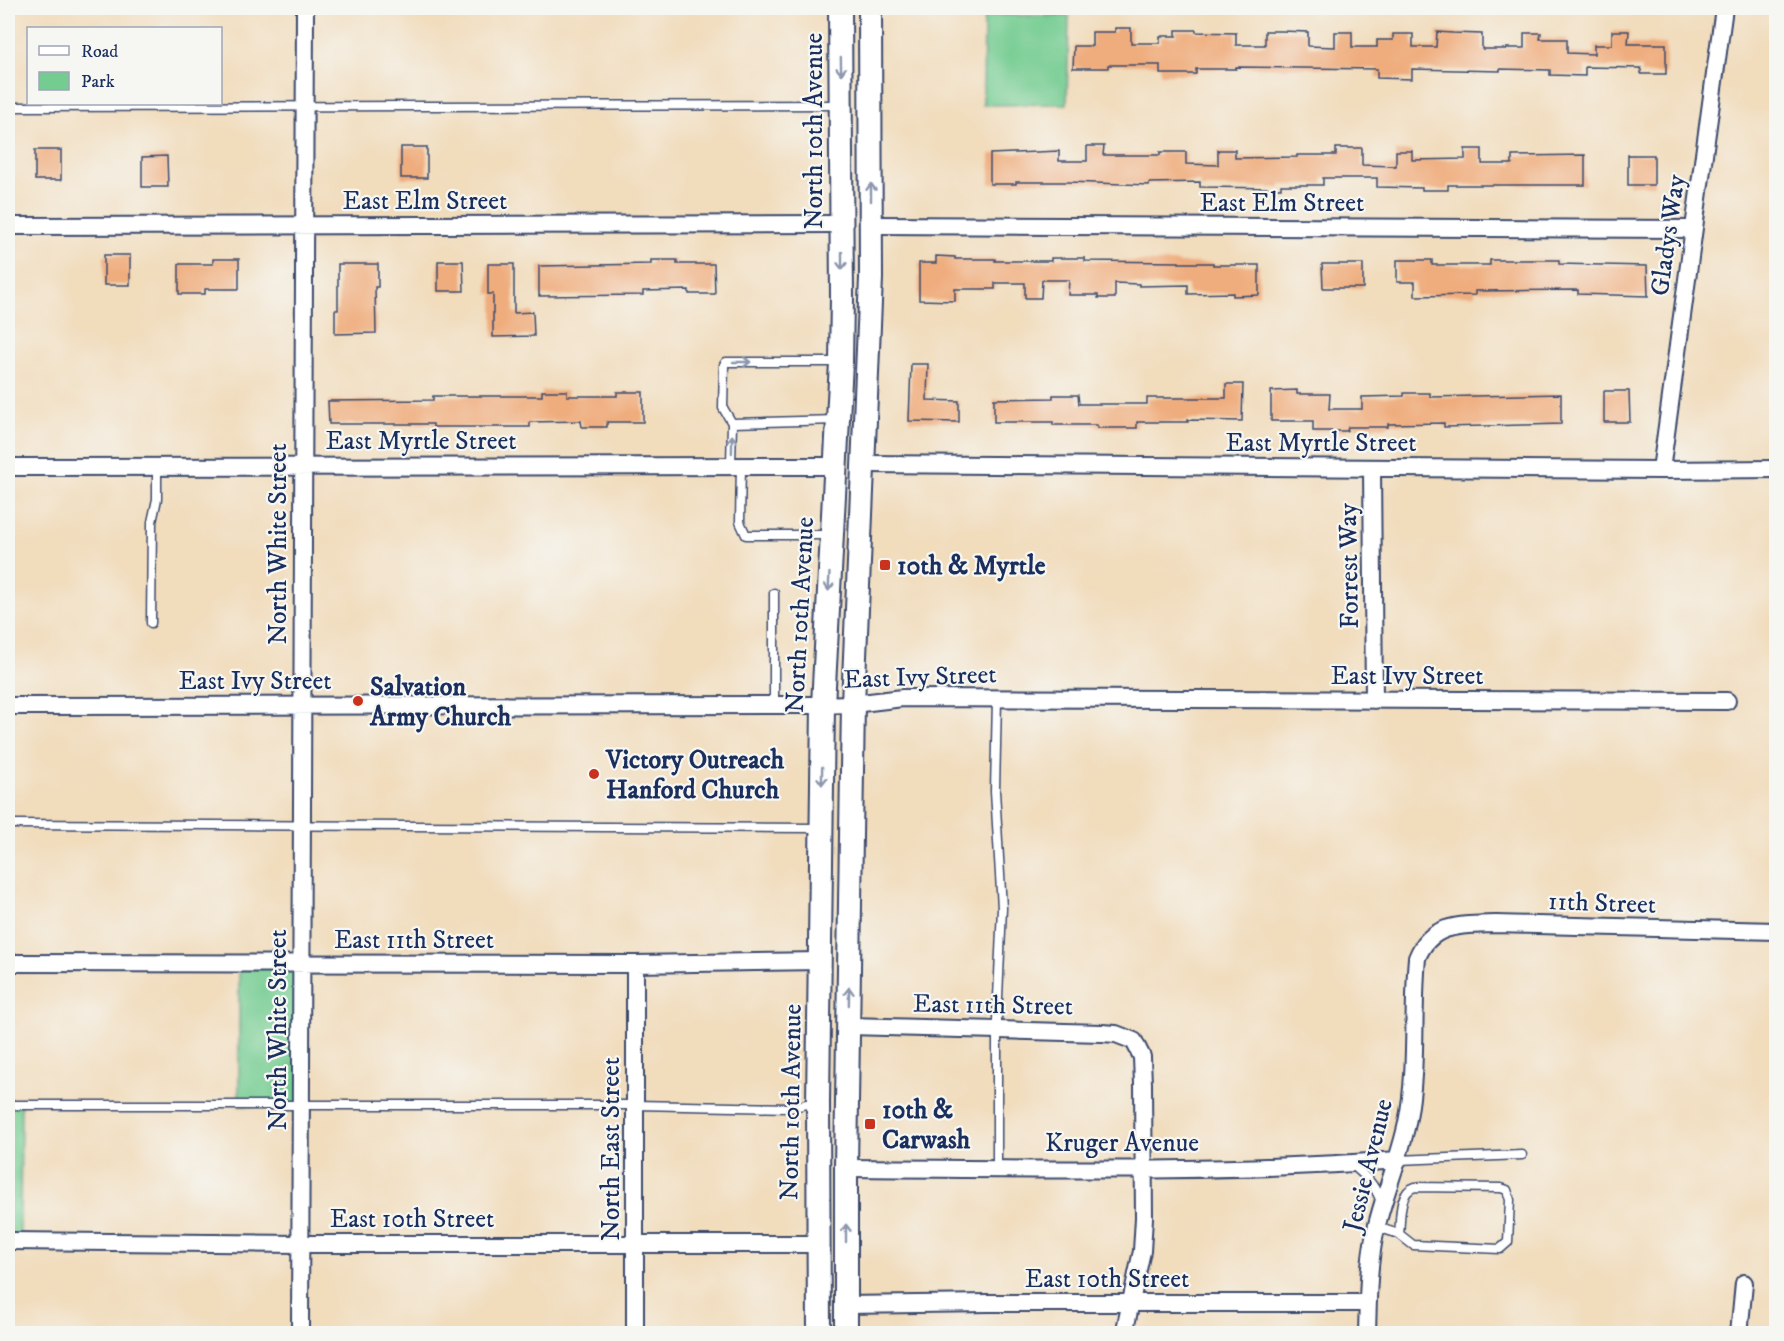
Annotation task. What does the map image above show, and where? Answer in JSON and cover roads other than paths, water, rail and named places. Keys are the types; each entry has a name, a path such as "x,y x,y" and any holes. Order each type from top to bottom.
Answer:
{"main road":[{"name":"North 10th Avenue","path":"819,1334 818,1102 823,705 841,362 840,8"},
{"path":"846,1334 846,1168 853,704 870,335 870,8"},
{"path":"842,298 855,361 853,449 855,458 865,464"},
{"path":"835,466 848,477 850,486 849,548 858,589"},
{"path":"819,1043 829,1060 832,1079 833,1149 837,1159 846,1168"},
{"path":"818,1244 826,1250 831,1261 833,1334"}],"street":[{"name":"North White Street","path":"300,1334 303,1107 305,8"},
{"name":"Gladys Way","path":"1661,470 1724,8"},
{"name":"East Elm Street","path":"8,226 842,225"},
{"name":"East Elm Street","path":"871,225 1693,229"},
{"name":"East Myrtle Street","path":"865,464 888,466 1776,469"},
{"name":"East Myrtle Street","path":"8,467 835,466"},
{"name":"Forrest Way","path":"1372,468 1374,700"},
{"name":"East Ivy Street","path":"8,706 823,705 903,698 1727,702"},
{"name":"11th Street","path":"1429,939 1443,929 1457,925 1496,924 1776,931"},
{"name":"Jessie Avenue","path":"1367,1334 1371,1257 1377,1227 1398,1160 1407,1121 1412,1083 1417,958 1429,939"},
{"name":"East 11th Street","path":"8,963 635,964 820,961"},
{"name":"North East Street","path":"635,964 635,1334"},
{"name":"East 11th Street","path":"849,1026 1102,1033 1116,1034 1134,1041 1142,1057 1142,1168"},
{"name":"Kruger Avenue","path":"846,1168 1142,1168 1350,1164 1398,1160"},
{"path":"1125,1334 1142,1251 1144,1218 1142,1168"},
{"name":"East 10th Street","path":"8,1241 301,1244 818,1244"},
{"path":"1739,1334 1744,1283"},
{"name":"East 10th Street","path":"846,1305 1368,1303"}],"lane":[{"path":"8,107 842,105"},
{"path":"832,535 746,535 740,522 732,423 723,408 724,365 726,362 841,362"},
{"path":"732,423 838,420"},
{"path":"151,623 152,522 158,499 157,467"},
{"path":"774,593 774,705"},
{"path":"997,699 995,791 1002,908 997,1030 998,1168"},
{"path":"8,824 821,828"},
{"path":"8,1105 789,1108 818,1102"},
{"path":"1398,1160 1522,1155"},
{"path":"1350,1164 1367,1176 1376,1187 1383,1206"},
{"path":"1377,1227 1399,1234 1413,1245 1500,1249 1508,1242 1510,1200 1507,1190 1501,1188 1415,1187 1408,1189 1404,1195 1399,1234"}],"place":[{"name":"10th & Myrtle","path":"885,565"},
{"name":"Salvation Army Church","path":"358,701"},
{"name":"Victory Outreach Hanford Church","path":"594,774"},
{"name":"10th & Carwash","path":"870,1124"}]}
